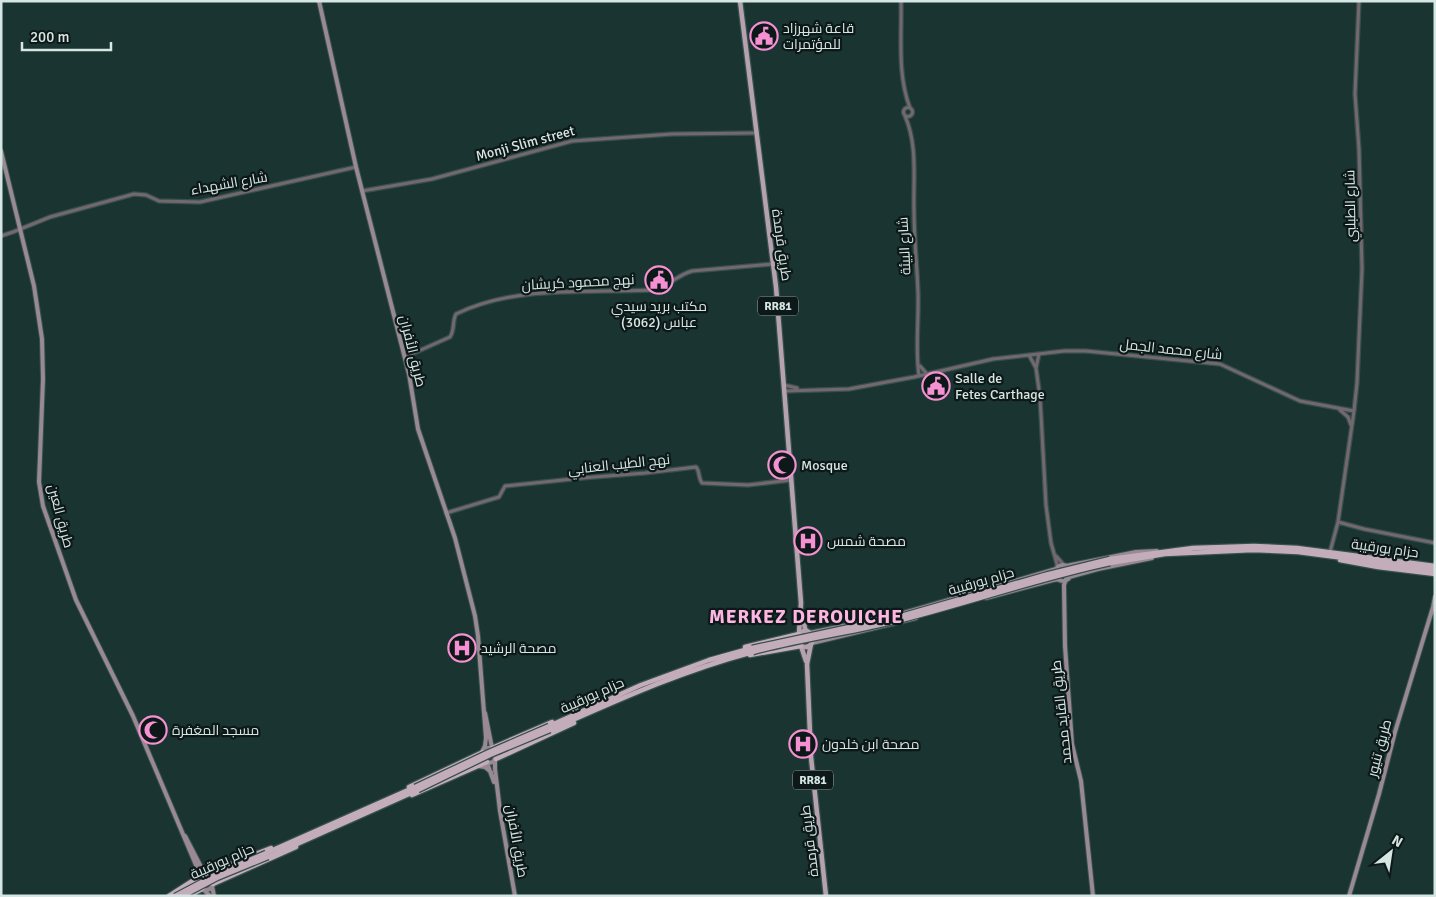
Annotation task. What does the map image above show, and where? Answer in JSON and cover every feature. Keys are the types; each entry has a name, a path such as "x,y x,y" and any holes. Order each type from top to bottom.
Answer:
{"highway":[{"name":"حزام بورقيبة","path":"175,896 207,879 310,837 394,799 489,752 550,728 641,685 752,650 902,620 1110,561 1159,553 1229,546 1254,546 1329,554 1435,570"},
{"path":"1329,554 1343,552 1435,565"},
{"path":"1329,554 1346,562 1435,574"},
{"name":"حزام بورقيبة","path":"1390,563 1435,565"},
{"path":"726,657 751,645 799,634"},
{"path":"726,657 801,646"},
{"path":"492,748 565,716 602,705"},
{"path":"496,760 568,726 602,705"},
{"path":"394,799 414,784 483,751"},
{"path":"394,799 419,793 487,762"},
{"path":"207,873 310,837"},
{"path":"213,884 292,850 310,837"},
{"name":"حزام بورقيبة","path":"183,896 267,855"},
{"path":"169,896 197,878"},
{"path":"190,896 203,889"}],"main road":[{"name":"طريق الأفران","path":"319,1 356,168 405,357 420,438 455,538 475,616 486,743 483,751"},
{"name":"طريق قرمدة","path":"740,1 773,264 802,613 805,629 809,633"},
{"name":"طريق العين","path":"1,151 34,286 42,339 43,379 39,474 44,506 76,600 133,716 196,865 197,878"},
{"path":"1064,585 1056,576 1056,568 1136,552 1159,553"},
{"path":"1060,580 1098,569 1146,560 1159,553"},
{"path":"1065,565 1070,570 1067,578"},
{"name":"حزام بورقيبة","path":"809,633 900,614 1056,568"},
{"name":"طريق القايد محمد","path":"1067,578 1064,585 1065,646 1072,744 1081,781 1093,896"},
{"name":"حزام بورقيبة","path":"811,644 1053,580 1060,580"},
{"path":"970,594 972,602"},
{"name":"طريق تنيور","path":"1349,896 1395,732 1434,606 1435,597"},
{"name":"طريق قرمدة","path":"799,634 802,613"},
{"path":"880,618 881,627"},
{"path":"799,634 803,632 809,633"},
{"name":"RR81","path":"809,633 813,638 811,644"},
{"name":"RR81","path":"799,634 798,642 801,646"},
{"name":"طريق قرمدة","path":"811,644 807,664 812,773 826,896"},
{"path":"801,646 807,647 811,644"},
{"name":"طريق قرمدة","path":"801,646 807,664"},
{"name":"طريق الأفران","path":"483,705 492,748"},
{"path":"489,736 496,742 504,742"},
{"path":"492,748 497,753 496,760 491,763 482,759 483,751 492,748"},
{"name":"طريق الأفران","path":"496,760 494,769 515,896"},
{"name":"طريق الأفران","path":"487,762 497,790"},
{"path":"478,766 486,767 492,773"},
{"name":"طريق العين","path":"184,835 189,840 201,867 207,873"},
{"path":"210,896 197,886 197,878 201,873 207,873 213,878 214,896"},
{"path":"203,889 208,889 213,884"}],"street":[{"path":"901,1 901,60 906,96 913,112 909,116 905,116 903,113 906,96"},
{"name":"شارع الطبلبي","path":"1354,411 1362,269 1360,148 1355,94 1359,1"},
{"path":"904,109 910,108"},
{"name":"شارع البيئة","path":"910,130 912,115"},
{"name":"شارع البيئة","path":"905,116 910,130 914,160 914,214 918,290 916,332 920,376"},
{"name":"Monji Slim street","path":"362,191 432,179 572,141 665,134 756,133"},
{"name":"شارع الشهداء","path":"1,236 50,218 134,194 146,195 159,200 200,202 356,168"},
{"name":"نهج محمود كريشان","path":"405,357 450,337 454,328 456,314 501,300 575,291 651,290 663,287 681,275 692,271 773,264"},
{"name":"شارع محمد الجمل","path":"784,388 842,390 914,378 993,359 1086,351 1220,364 1300,401 1354,411"},
{"path":"1039,354 1036,368 1040,397 1046,505 1051,543 1056,556 1056,568"},
{"path":"1029,355 1036,368"},
{"path":"914,378 919,367 928,374"},
{"path":"1337,409 1348,417 1351,427"},
{"path":"1329,554 1338,522 1354,411"},
{"name":"نهج الطيب العنابي","path":"446,512 499,497 505,486 696,467 702,483 748,484 775,483 791,480"},
{"path":"1338,522 1435,543"},
{"path":"1056,556 1065,565"}],"place":[{"name":"قاعة شهرزاد للمؤتمرات","path":"764,36"},
{"name":"مكتب بريد سيدي عباس (3062)","path":"659,280"},
{"name":"Salle de Fetes Carthage","path":"936,386"},
{"name":"Mosque","path":"782,465"},
{"name":"مصحة شمس","path":"808,541"},
{"name":"مصحة الرشيد","path":"462,648"},
{"name":"مسجد المغفرة","path":"153,730"},
{"name":"مصحة ابن خلدون","path":"803,744"}],"district":[{"name":"MERKEZ DEROUICHE","path":"806,616"}]}
